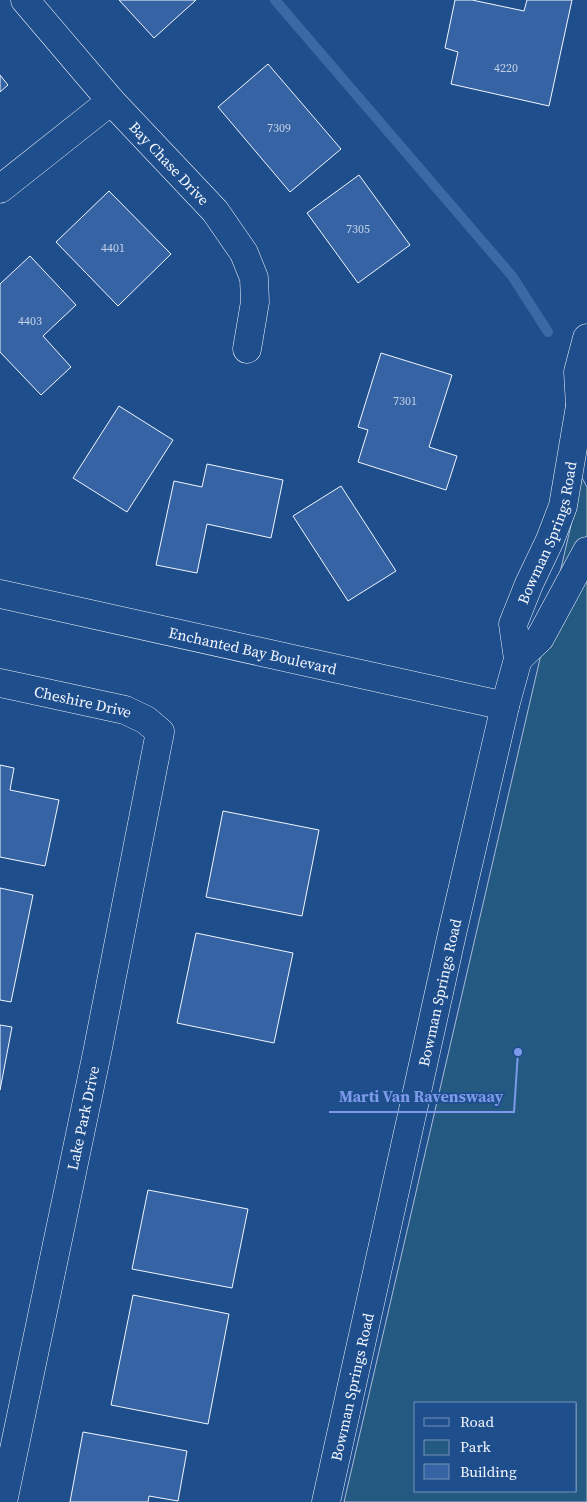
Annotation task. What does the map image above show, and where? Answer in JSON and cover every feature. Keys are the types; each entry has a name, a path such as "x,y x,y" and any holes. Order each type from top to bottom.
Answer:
{"street":[{"name":"Bay Chase Drive","path":"25,0 111,101 215,211 244,253 254,278 255,302 248,349"},
{"path":"0,189 111,101"},
{"name":"Bowman Springs Road","path":"326,1502 446,963 505,706 518,658 513,624 563,506 584,413 578,372 587,338"},
{"path":"518,658 540,638 587,551"},
{"name":"Enchanted Bay Boulevard","path":"0,594 505,706"},
{"name":"Cheshire Drive","path":"0,683 125,710 146,720 160,732"},
{"name":"Lake Park Drive","path":"3,1502 97,1053 160,732"}],"green space":[{"path":"582,478 587,487 587,1502 344,1502"}],"building":[{"path":"119,0 196,0 154,38"},
{"path":"455,0 472,0 524,11 527,0 572,0 549,106 451,84 458,52 445,48"},
{"path":"268,64 341,149 290,192 218,107"},
{"path":"0,75 8,85 0,92"},
{"path":"359,175 410,245 358,283 307,213"},
{"path":"109,191 171,254 118,306 56,242"},
{"path":"30,256 76,305 43,336 71,367 41,395 0,352 0,284"},
{"path":"381,353 452,375 429,447 457,456 446,490 358,462 368,430 358,427"},
{"path":"119,406 173,440 127,512 73,478"},
{"path":"207,464 283,480 271,538 207,524 197,573 156,565 174,481 202,487"},
{"path":"341,486 396,571 348,601 293,516"},
{"path":"0,765 14,768 10,790 59,800 45,866 0,857"},
{"path":"223,811 319,830 302,916 206,897"},
{"path":"0,888 33,895 11,1002 0,1000"},
{"path":"196,933 293,953 274,1043 177,1023"},
{"path":"0,1025 12,1027 0,1090"},
{"path":"148,1190 248,1209 232,1288 132,1269"},
{"path":"133,1295 229,1314 208,1424 111,1405"},
{"path":"83,1432 187,1451 178,1501 149,1496 148,1502 70,1502"}],"waterway":[{"path":"275,0 512,276 548,332"}],"place":[{"name":"Marti Van Ravenswaay","path":"518,1052"}]}
